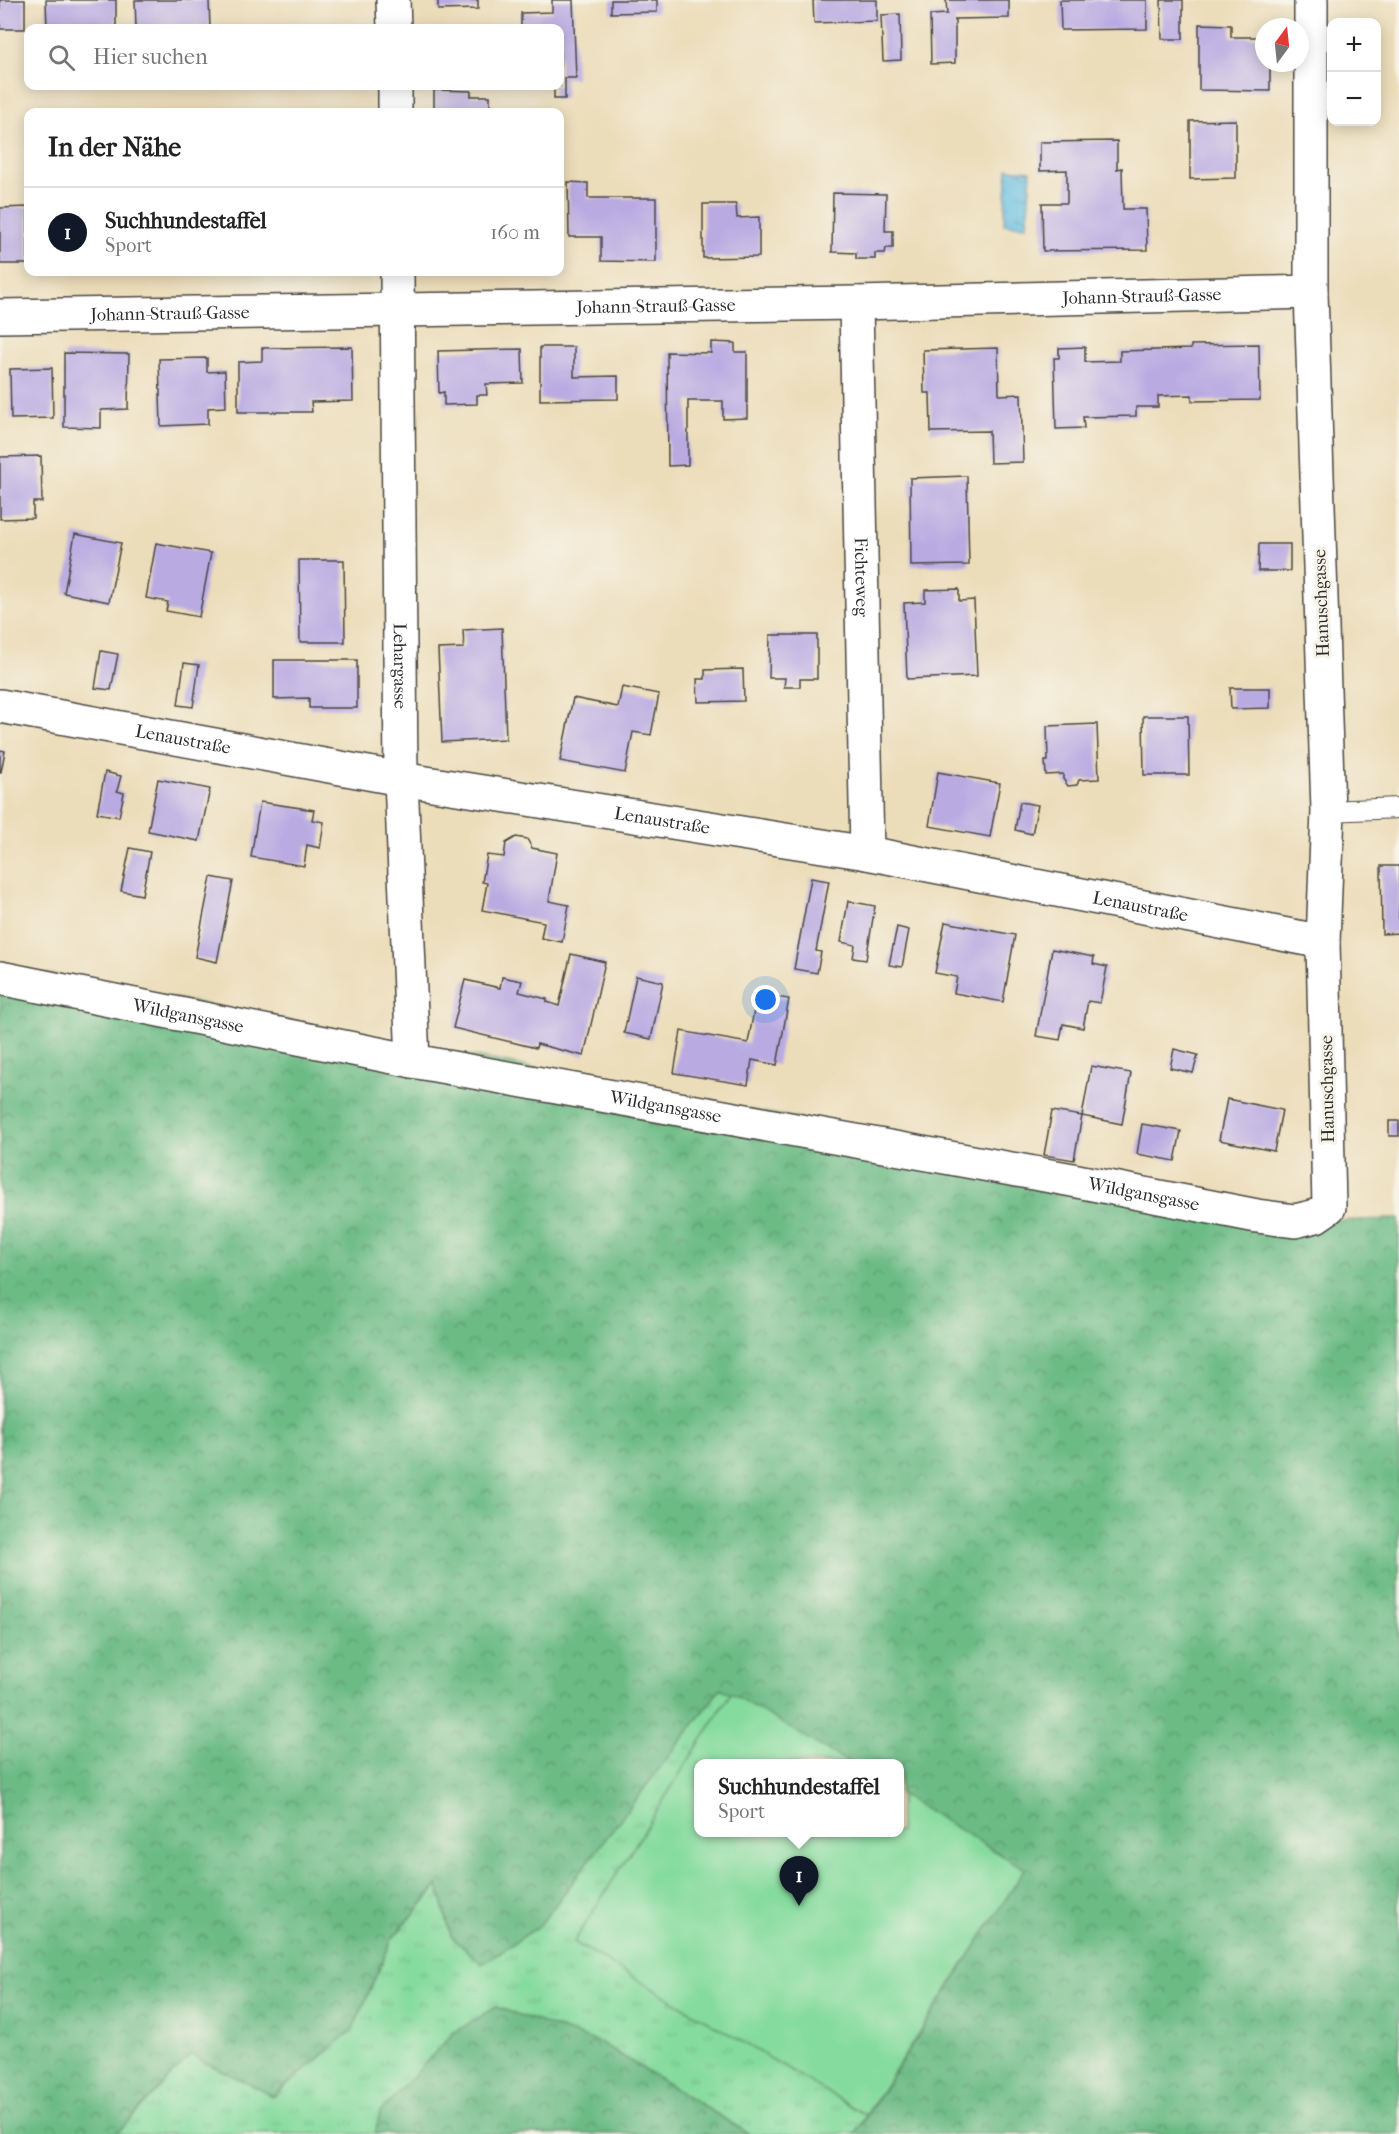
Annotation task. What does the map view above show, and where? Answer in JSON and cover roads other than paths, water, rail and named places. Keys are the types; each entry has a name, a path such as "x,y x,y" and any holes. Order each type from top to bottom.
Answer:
{"street":[{"path":"393,0 394,24"},
{"name":"Hanuschgasse","path":"1311,0 1311,292 1328,811 1323,942 1329,1207"},
{"path":"394,90 395,108"},
{"name":"Lehargasse","path":"397,276 401,779 413,1062"},
{"name":"Johann-Strauß-Gasse","path":"0,316 397,312 1311,292"},
{"name":"Fichteweg","path":"856,303 867,853"},
{"name":"Lenaustraße","path":"0,706 401,779 867,853 1323,942"},
{"name":"Wildgansgasse","path":"0,978 413,1062 1067,1179 1257,1216 1295,1221 1316,1216 1329,1207"}],"lane":[{"path":"1328,811 1399,808"}],"water":[{"path":"1008,169 1031,171 1027,226 1004,224"}],"place":[{"name":"Suchhundestaffel","path":"799,1906"}]}
